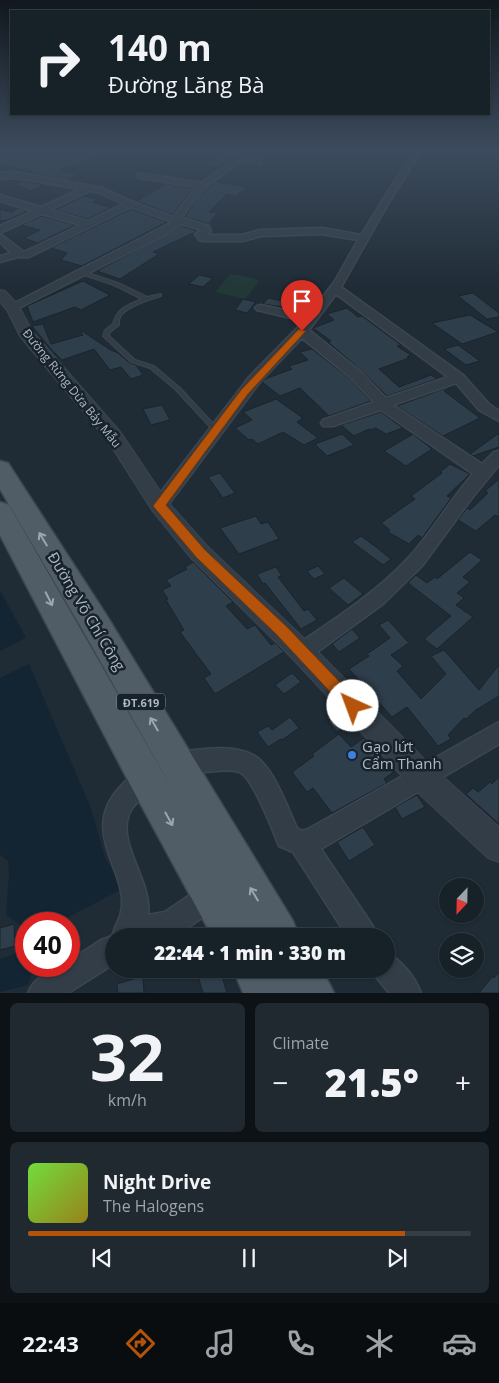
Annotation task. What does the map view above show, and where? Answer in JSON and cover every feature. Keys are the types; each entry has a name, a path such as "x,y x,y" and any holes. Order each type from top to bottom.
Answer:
{"main road":[{"name":"Đường Võ Chí Công","path":"0,468 273,928"},
{"name":"Đường Võ Chí Công","path":"0,511 146,778 231,928"},
{"path":"146,778 176,762"},
{"path":"259,978 267,993"},
{"path":"303,978 312,993"}],"street":[{"path":"0,230 73,196"},
{"path":"114,196 179,222"},
{"path":"179,222 178,216 192,196"},
{"path":"159,506 256,379 302,331 335,288 388,196"},
{"path":"0,198 90,225"},
{"path":"0,259 18,254 32,253 131,204"},
{"path":"6,301 83,273 184,221 206,228 206,231 200,234 203,238 243,238 260,233 322,231 364,238"},
{"path":"0,237 18,254"},
{"path":"335,288 458,378 484,407 499,417"},
{"name":"Đường Rừng Dừa Bảy Mẫu","path":"6,301 25,333 115,437 159,506 200,553 302,652 421,776 499,847"},
{"path":"260,308 312,319"},
{"path":"302,331 356,375 382,403 424,434 482,472"},
{"path":"328,423 458,378"},
{"path":"302,652 367,607 414,562 439,533 459,502 482,472 499,456"},
{"path":"302,843 313,840 499,732"},
{"path":"176,762 234,761 248,764 260,778 288,837 302,843 358,928"},
{"path":"129,928 137,914 135,894 114,830 117,813 127,798 146,778"},
{"path":"158,928 172,923 212,895"},
{"path":"42,993 105,950"},
{"path":"394,978 406,993"}],"lane":[{"path":"83,273 116,284 146,299"},
{"path":"159,295 146,299 118,316 116,325 107,331 106,336 133,361 152,367 178,390 216,430"}],"green space":[{"path":"230,274 254,278 259,282 245,299 215,292"}],"water":[{"path":"0,590 26,638 0,651"},
{"path":"29,664 91,808 105,858 124,888 78,912 15,912 15,921 6,915 9,875 8,861 0,855 0,678"},
{"path":"15,954 15,977 31,977 28,985 0,992 0,959"}],"building":[{"path":"83,196 98,199 93,202 111,208 88,219 55,210"},
{"path":"145,196 187,196 172,215 137,201"},
{"path":"200,196 225,196 209,212 217,213 209,224 185,217"},
{"path":"18,208 28,211 5,221 0,220 0,209 11,212"},
{"path":"131,209 167,222 82,266 61,260 67,253 51,248"},
{"path":"42,216 75,225 38,243 24,238 40,230 21,225"},
{"path":"182,226 197,231 153,252 159,254 120,279 97,271"},
{"path":"199,275 213,278 203,287 189,284"},
{"path":"83,281 110,295 81,310 75,307 33,322 27,306"},
{"path":"473,293 499,313 499,317 487,319 458,296"},
{"path":"287,296 303,299 296,309 263,304 268,298 283,301"},
{"path":"243,299 256,302 247,313 235,310"},
{"path":"347,308 358,317 362,316 401,345 397,346 411,355 407,357 409,358 379,369 399,387 431,375 437,379 387,396 362,371 328,342 331,341 313,328 334,320 327,314"},
{"path":"470,315 498,332 462,344 432,323"},
{"path":"43,324 51,344 83,335 82,331 118,353 130,363 136,365 143,375 131,379 121,367 110,370 94,349 62,360 32,326"},
{"path":"458,345 480,361 466,365 444,349"},
{"path":"312,349 350,379 371,401 329,416 300,388 280,396 262,382 265,379 292,369 289,366 308,360 300,352"},
{"path":"449,387 444,391 480,418 443,436 397,406"},
{"path":"276,399 303,418 297,422 318,438 304,445 283,432 258,444 252,439 249,440 235,428 252,420 243,412"},
{"path":"162,405 170,420 151,425 143,409"},
{"path":"381,412 403,428 386,434 376,428 369,429 354,436 341,425"},
{"path":"499,433 499,447 473,456 470,454"},
{"path":"342,434 354,445 327,456 315,444"},
{"path":"413,434 432,449 406,466 384,451"},
{"path":"450,464 470,474 447,496 451,498 422,538 418,535 409,544 388,532 390,530 381,523 415,499 411,496 442,473 440,472"},
{"path":"220,473 235,493 223,498 208,477"},
{"path":"499,479 499,517 495,515 476,531 458,520 467,508 470,510 488,493 485,491"},
{"path":"256,516 261,524 268,522 279,539 239,554 220,528"},
{"path":"361,536 391,559 383,565 352,542"},
{"path":"470,552 482,560 463,577 470,582 457,593 464,598 456,605 473,617 437,649 424,639 451,616 408,583 416,575 427,583 435,577 437,579"},
{"path":"193,562 233,602 226,606 247,629 255,625 271,645 275,643 284,652 215,694 204,678 211,674 180,632 184,630 162,590 171,586 166,580 187,569 185,567"},
{"path":"318,566 325,574 314,579 307,571"},
{"path":"276,567 282,576 278,577 304,611 308,609 317,620 301,629 265,583 263,584 257,574"},
{"path":"344,578 363,594 348,605 329,588"},
{"path":"388,620 409,643 391,655 403,666 397,671 421,699 446,674 431,656 444,650 479,690 499,665 499,696 476,710 466,719 464,718 448,735 451,739 438,746 407,707 392,717 349,669 369,656 367,654 390,638 379,625"},
{"path":"352,629 360,638 339,652 332,644"},
{"path":"292,673 301,682 284,694 275,685"},
{"path":"341,713 350,723 337,732 328,721"},
{"path":"290,717 299,728 268,747 257,732 268,726 272,730"},
{"path":"339,734 351,747 364,738 395,771 384,779 387,783 332,813 313,788 307,792 292,772"},
{"path":"499,777 499,824 466,794 473,788 478,792 490,782 492,784"},
{"path":"417,795 425,807 402,819 395,807"},
{"path":"363,827 375,845 349,861 337,842"},
{"path":"14,924 15,946 0,950 0,928"},
{"path":"499,972 499,993 479,993 493,976 494,978"},
{"path":"143,978 144,993 118,993 117,984"},
{"path":"199,978 223,978 227,993 203,993"}],"place":[{"name":"Gạo lứt Cẩm Thanh","path":"352,755"}],"route":[{"path":"302,331 245,392 159,506 200,553 282,631 353,706"}]}
